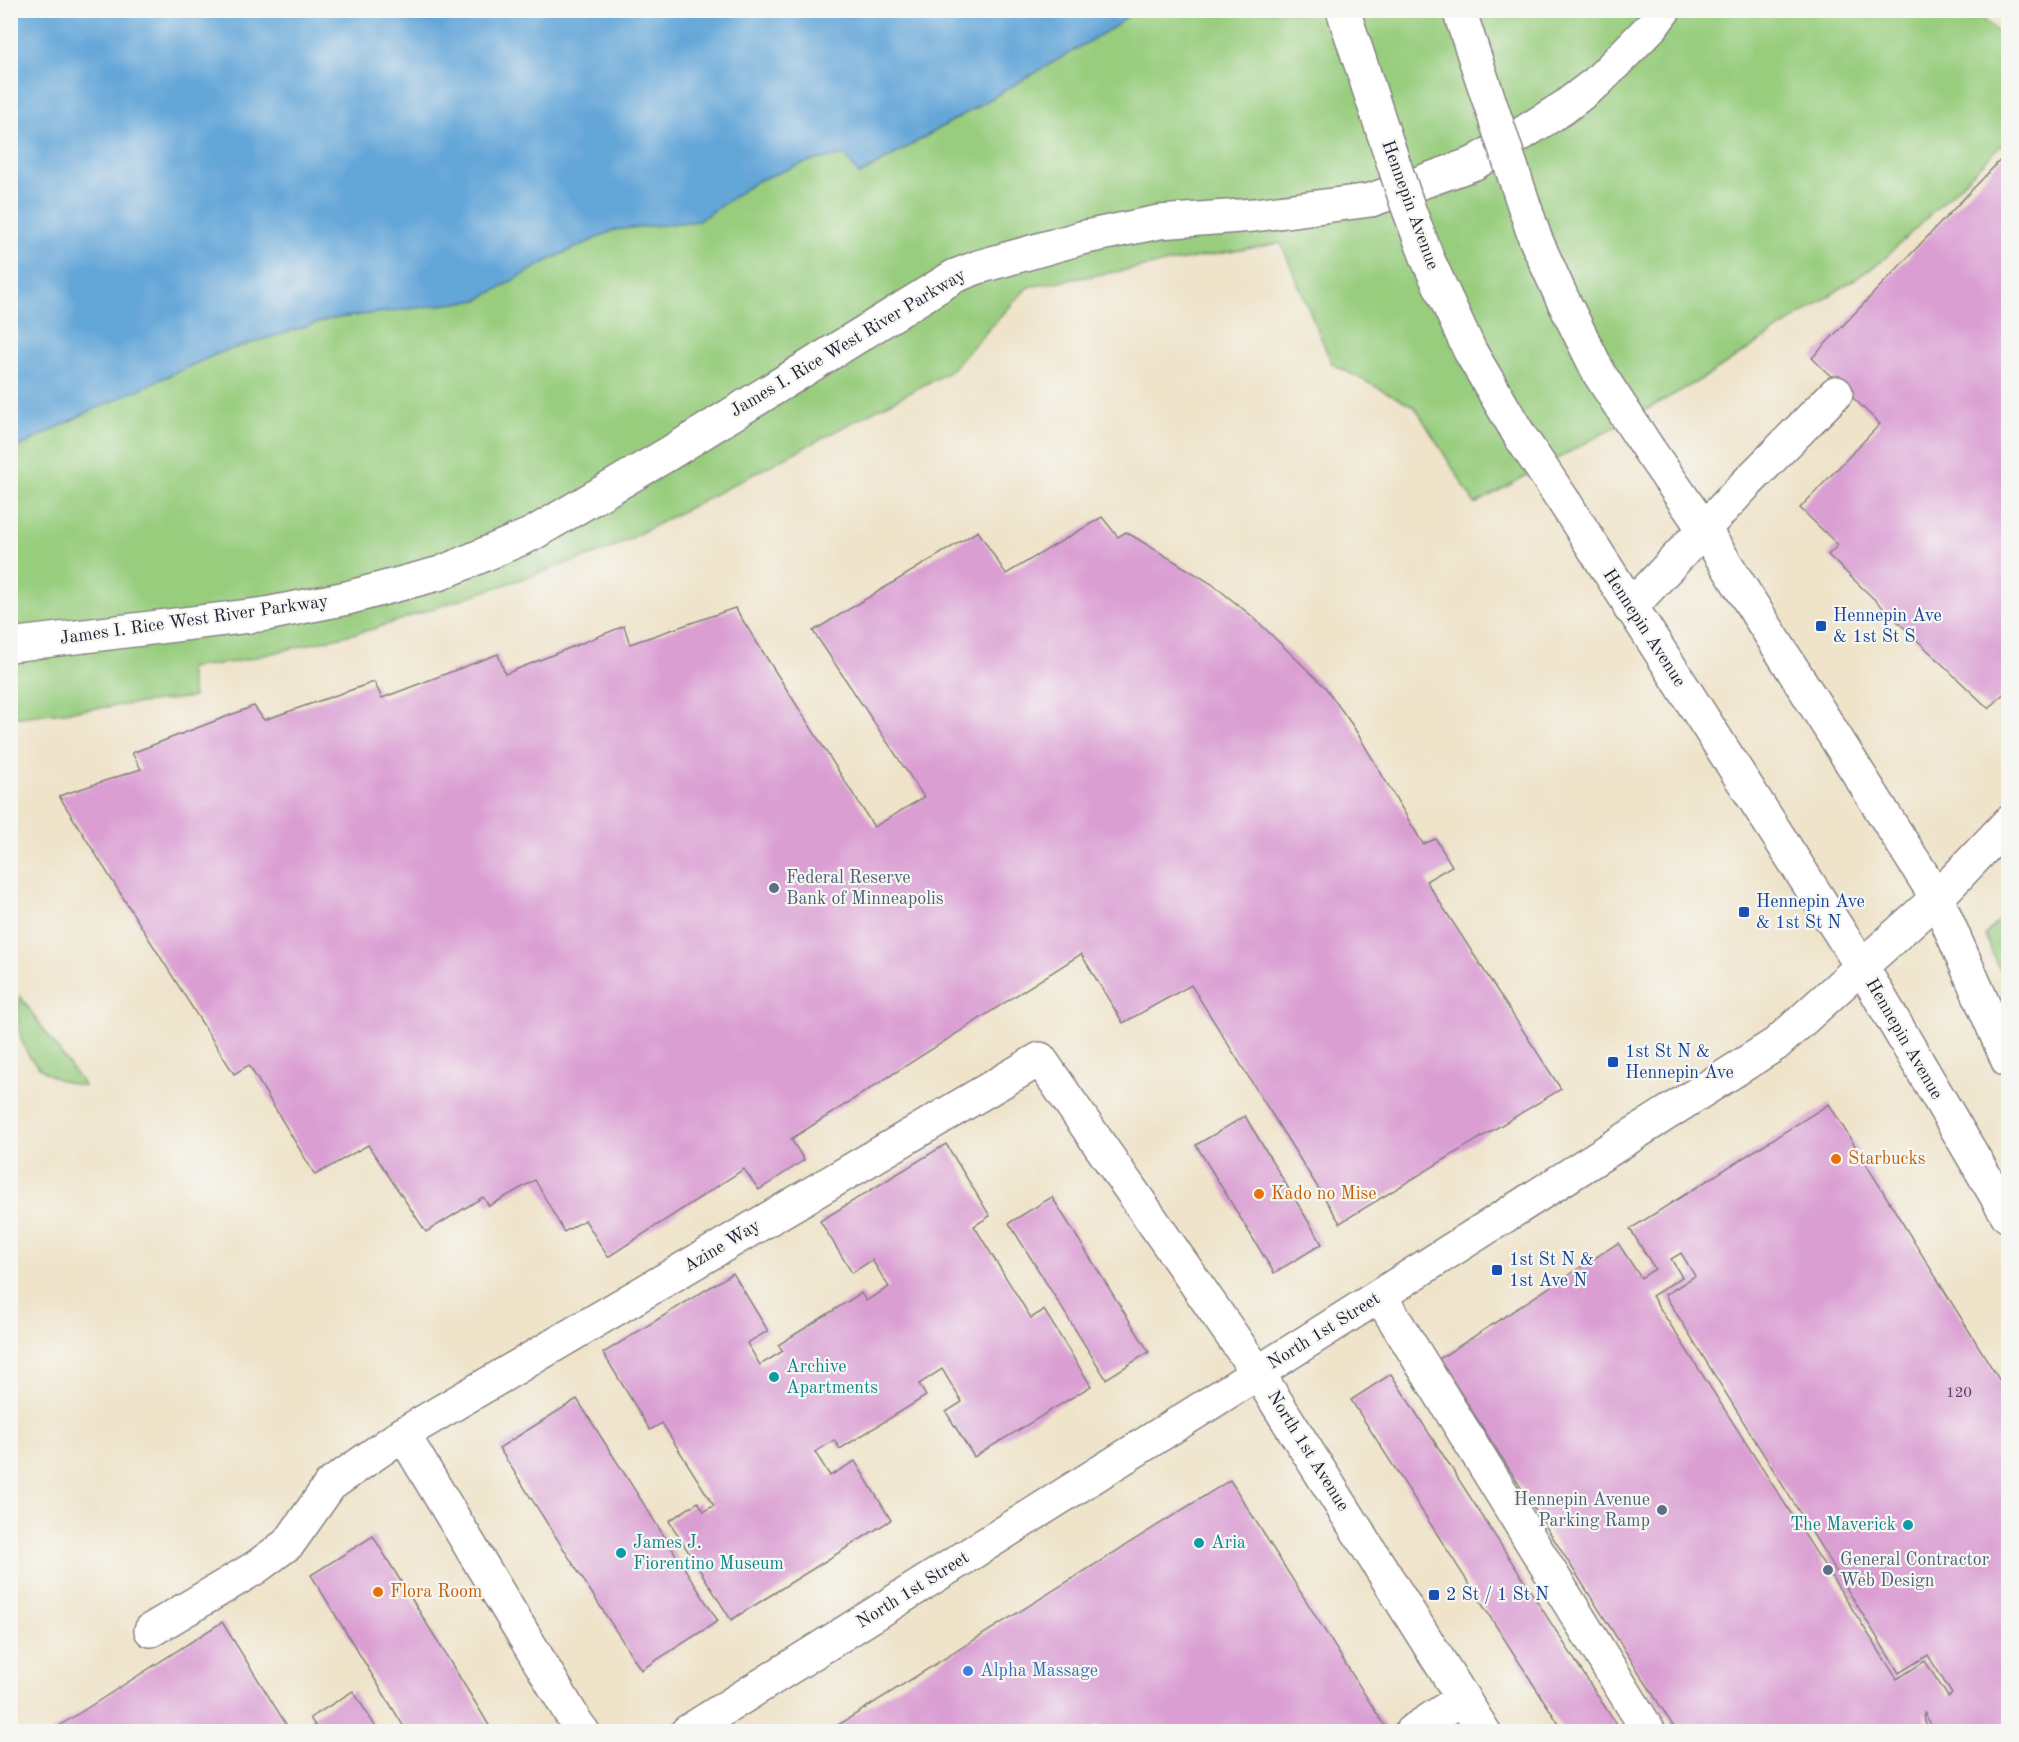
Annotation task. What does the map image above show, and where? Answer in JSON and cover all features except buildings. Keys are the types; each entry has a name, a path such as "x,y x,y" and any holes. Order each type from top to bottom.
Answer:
{"street":[{"name":"Hennepin Avenue","path":"1343,10 1408,207 1428,260 1470,351 1520,436 1862,967 2008,1216"},
{"path":"1459,10 1535,238 1600,375 1704,529 1937,898 2008,1061"},
{"name":"James I. Rice West River Parkway","path":"10,645 266,614 347,598 441,573 532,534 668,454 955,276 978,267 1081,238 1159,222 1254,215 1371,200 1475,164 1563,108 1597,82 1653,25 1664,10"},
{"path":"1630,608 1836,393"},
{"name":"North 1st Street","path":"687,1731 1258,1373 1776,1044 1937,898 2008,823"},
{"name":"North 1st Avenue","path":"1040,1059 1258,1373 1484,1731"},
{"name":"Azine Way","path":"151,1630 255,1568 290,1544 330,1485 403,1434 1040,1059"},
{"path":"1380,1296 1649,1731"},
{"path":"403,1434 583,1731"},
{"path":"1411,1731 1463,1698"}],"green space":[{"path":"1974,10 2008,42 2008,139 1881,262 1709,375 1475,504 1415,407 1332,364 1281,243 1028,287 949,372 610,549 373,629 235,662 189,668 193,697 11,718 11,451 86,413 219,353 330,319 478,300 551,259 614,230 698,221 757,181 809,161 846,155 860,175 1114,27 1134,11"},
{"path":"2008,910 2008,984 1985,935"},
{"path":"20,996 84,1086 51,1076 39,1068 30,1057 23,1045 19,1030"}],"water":[{"path":"11,10 1134,11 1114,27 859,175 845,155 810,161 757,181 698,221 614,230 551,259 478,300 330,319 219,353 86,413 11,451"}],"place":[{"name":"Hennepin Ave & 1st St S","path":"1821,626"},
{"name":"Federal Reserve Bank of Minneapolis","path":"774,888"},
{"name":"Hennepin Ave & 1st St N","path":"1744,912"},
{"name":"1st St N & Hennepin Ave","path":"1613,1062"},
{"name":"Starbucks","path":"1836,1159"},
{"name":"Kado no Mise","path":"1259,1194"},
{"name":"1st St N & 1st Ave N","path":"1497,1270"},
{"name":"Archive Apartments","path":"774,1377"},
{"name":"Hennepin Avenue Parking Ramp","path":"1662,1510"},
{"name":"The Maverick","path":"1908,1525"},
{"name":"Aria","path":"1199,1543"},
{"name":"James J. Fiorentino Museum","path":"621,1553"},
{"name":"General Contractor Web Design","path":"1828,1570"},
{"name":"Flora Room","path":"378,1592"},
{"name":"2 St / 1 St N","path":"1434,1595"},
{"name":"Alpha Massage","path":"968,1671"}]}
